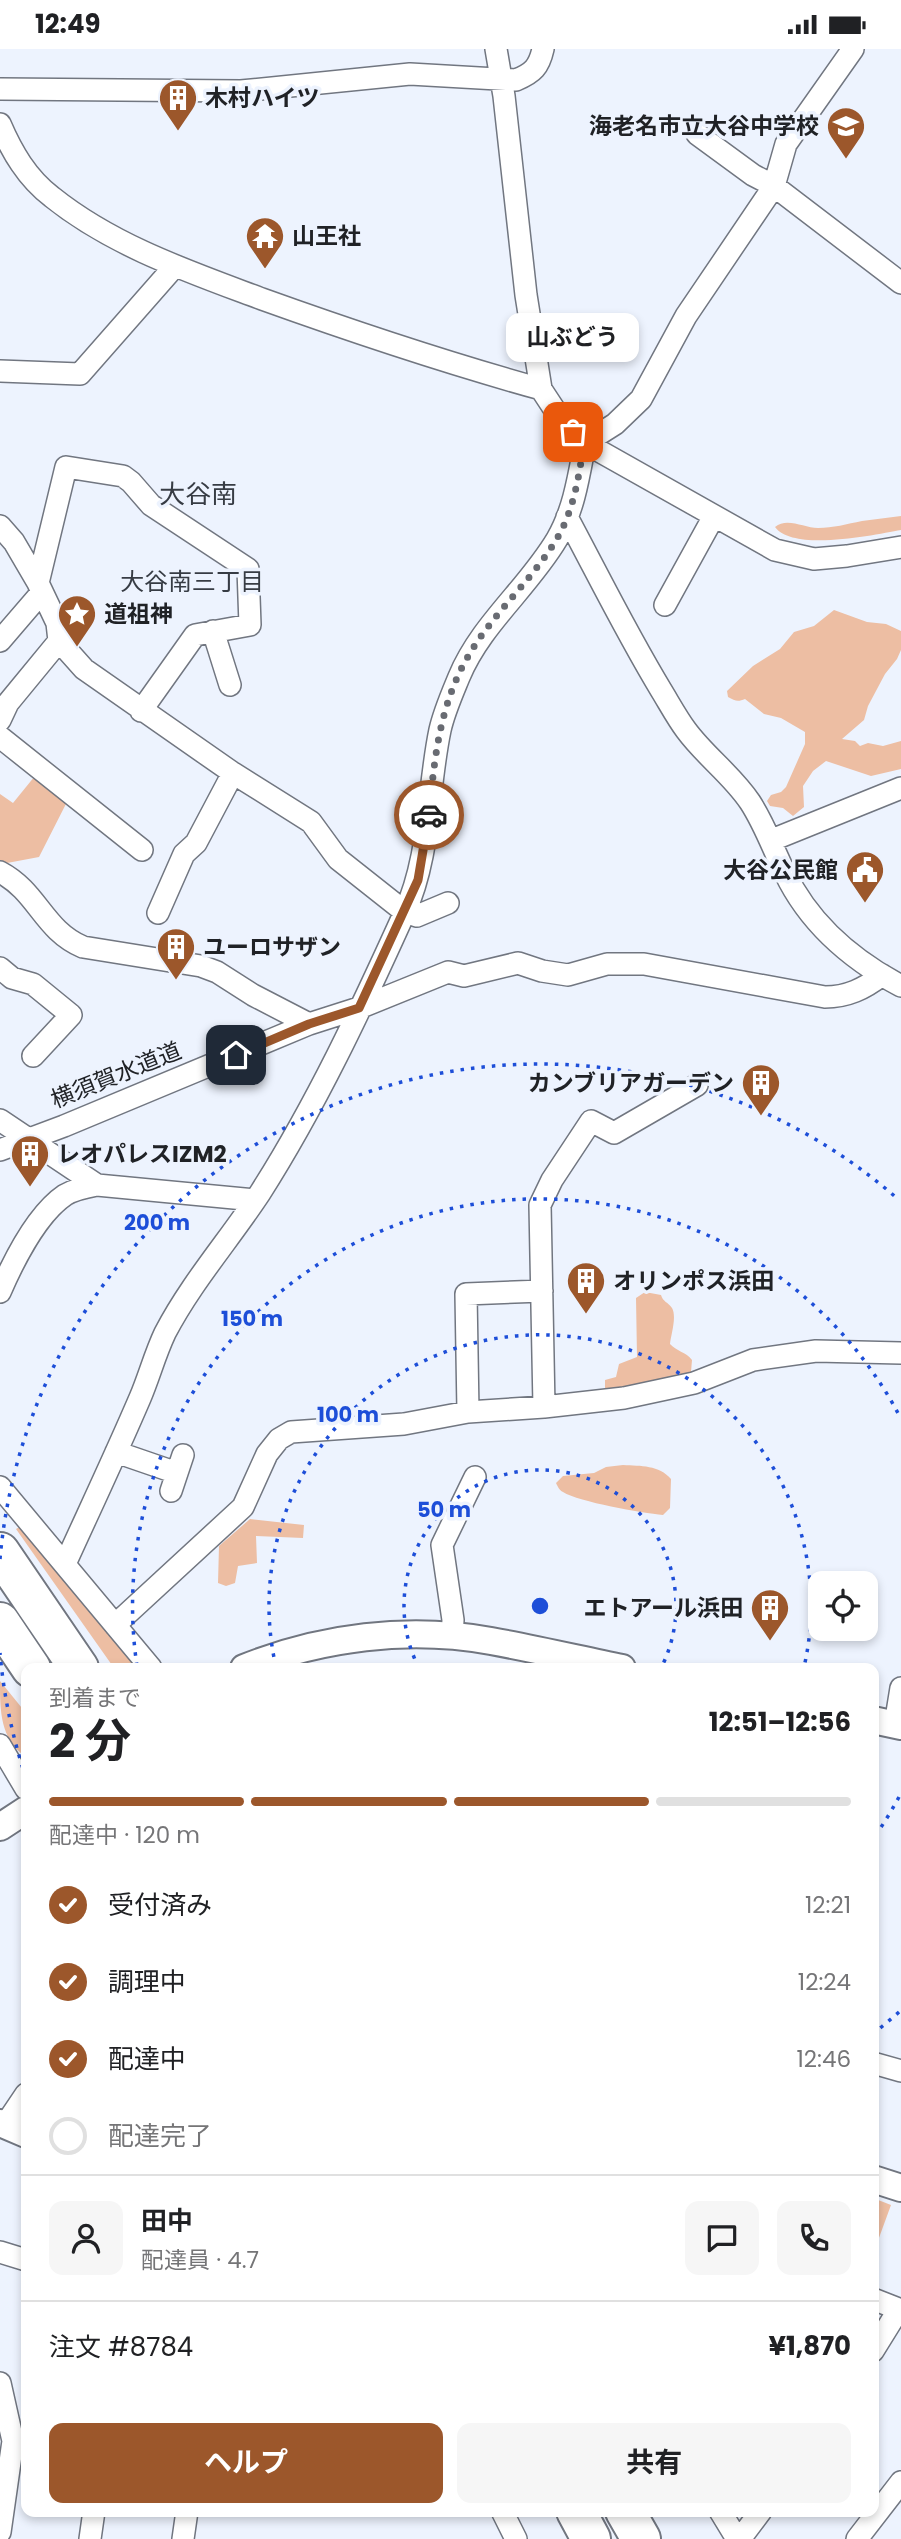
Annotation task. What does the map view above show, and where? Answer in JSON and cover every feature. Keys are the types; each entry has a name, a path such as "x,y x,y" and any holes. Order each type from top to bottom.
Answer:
{"highway":[{"path":"0,1552 76,1663"},
{"path":"0,1622 28,1663"},
{"path":"579,2517 591,2539"},
{"path":"628,2517 641,2539"}],"street":[{"path":"496,49 502,80 526,295 541,389 562,421 584,443 775,550 814,559 901,547"},
{"path":"0,89 241,91 410,74 516,81 532,74 540,62 543,49"},
{"path":"584,443 615,424 641,400 686,316 774,186 786,144 853,49"},
{"path":"0,124 11,149 26,172 50,196 77,215 174,267 411,351 541,389"},
{"path":"697,134 753,175 774,186 901,283"},
{"path":"0,371 80,374 174,267"},
{"path":"65,1564 116,1453 164,1336 178,1311 255,1200 309,1108 405,912 418,880 425,847 440,726 456,683 466,660 485,632 535,571 557,539 567,517 580,471 584,443"},
{"path":"0,641 40,587 66,467 123,477 131,482 151,505 248,569 250,625 195,635 141,711"},
{"path":"665,605 714,516"},
{"path":"567,517 635,647 687,731 743,793 772,840 783,871 808,912 839,944 892,981"},
{"path":"0,526 14,543 40,587 57,623 59,641 84,669 141,711 311,822 338,859 405,912 417,916 448,903"},
{"path":"213,631 230,685"},
{"path":"0,720 8,703 59,641"},
{"path":"0,737 142,850"},
{"path":"158,912 184,854 195,843 233,773"},
{"path":"772,840 901,788"},
{"path":"0,872 25,889 54,929 69,941 83,947 201,966 217,972 253,995 309,1024"},
{"name":"横須賀水道道","path":"0,1150 309,1024 359,1008 448,972 464,976 518,963 542,971 568,975 607,964 643,964 825,997 852,993 868,986 892,981"},
{"path":"0,968 12,978 33,984 71,1016 33,1056"},
{"path":"544,1407 540,1205 552,1180 591,1121 614,1133 697,1085"},
{"path":"0,1120 97,1185"},
{"path":"0,1292 5,1269 32,1232 64,1196 79,1188 97,1185 255,1200"},
{"path":"468,1412 466,1294 542,1291"},
{"path":"116,1625 243,1507 267,1454 279,1439 291,1431 404,1424 468,1412 624,1398 694,1383 753,1360 816,1351 901,1353"},
{"path":"116,1453 177,1473"},
{"path":"452,1637 453,1620 442,1545 475,1477"},
{"path":"0,1487 147,1663"},
{"path":"256,1663 280,1653 335,1640 406,1635 488,1641 597,1663"},
{"path":"890,1723 901,1688"},
{"path":"0,1745 21,1781"},
{"path":"0,1827 21,1813"},
{"path":"879,2065 901,2071"},
{"path":"10,2128 21,2105"},
{"path":"879,2181 901,2188"},
{"path":"0,2252 21,2258"},
{"path":"879,2301 900,2309 879,2342"},
{"path":"0,2383 13,2441 2,2499 0,2532"},
{"path":"879,2510 901,2482"},
{"path":"90,2539 93,2517"},
{"path":"183,2539 186,2517"},
{"path":"505,2517 516,2539"},
{"path":"724,2517 739,2539 756,2517"},
{"path":"857,2539 874,2517"}],"shaded area":[{"path":"901,516 901,530 835,540 798,539 784,535 775,527 790,523 824,528"},
{"path":"834,610 867,622 886,624 901,631 901,650 868,706 864,720 842,739 855,741 860,746 868,743 883,746 901,741 901,769 871,776 826,761 813,771 803,786 804,807 793,816 783,808 770,806 767,801 771,795 786,787 805,744 805,732 781,718 764,714 745,699 738,701 728,697 727,691 753,666 780,649 794,632 814,626"},
{"path":"39,771 70,796 39,857 7,863 0,860 0,794 13,803"},
{"path":"645,1292 661,1295 672,1308 674,1321 670,1344 692,1360 691,1372 677,1380 605,1395 605,1380 616,1377 619,1364 637,1357 636,1298"},
{"path":"623,1465 655,1469 671,1479 670,1508 663,1515 582,1500 562,1491 556,1483 563,1476 594,1473 606,1467"},
{"path":"250,1519 304,1525 303,1538 256,1536 257,1563 238,1566 235,1583 226,1586 218,1583 219,1546"},
{"path":"23,1525 135,1663 110,1663 16,1529"},
{"path":"0,1681 21,1707 21,1753 6,1733 1,1713"},
{"path":"879,2200 891,2205 879,2238"}],"way so far":[{"path":"429,815 440,726 466,660 485,632 535,571 557,539 567,517 580,471 584,443 573,432"}],"place":[{"name":"木村ハイツ","path":"178,132"},
{"name":"海老名市立大谷中学校","path":"846,160"},
{"name":"山王社","path":"265,270"},
{"name":"山ぶどう","path":"573,432"},
{"name":"道祖神","path":"77,648"},
{"name":"大谷公民館","path":"865,904"},
{"name":"ユーロサザン","path":"176,981"},
{"name":"カンブリアガーデン","path":"761,1117"},
{"name":"レオパレスIZM2","path":"30,1188"},
{"name":"オリンポス浜田","path":"586,1315"},
{"name":"エトアール浜田","path":"770,1642"}],"district":[{"name":"大谷南","path":"198,494"},
{"name":"大谷南三丁目","path":"192,582"}],"route":[{"path":"236,1055 309,1024 359,1008 418,880 429,815"}]}
